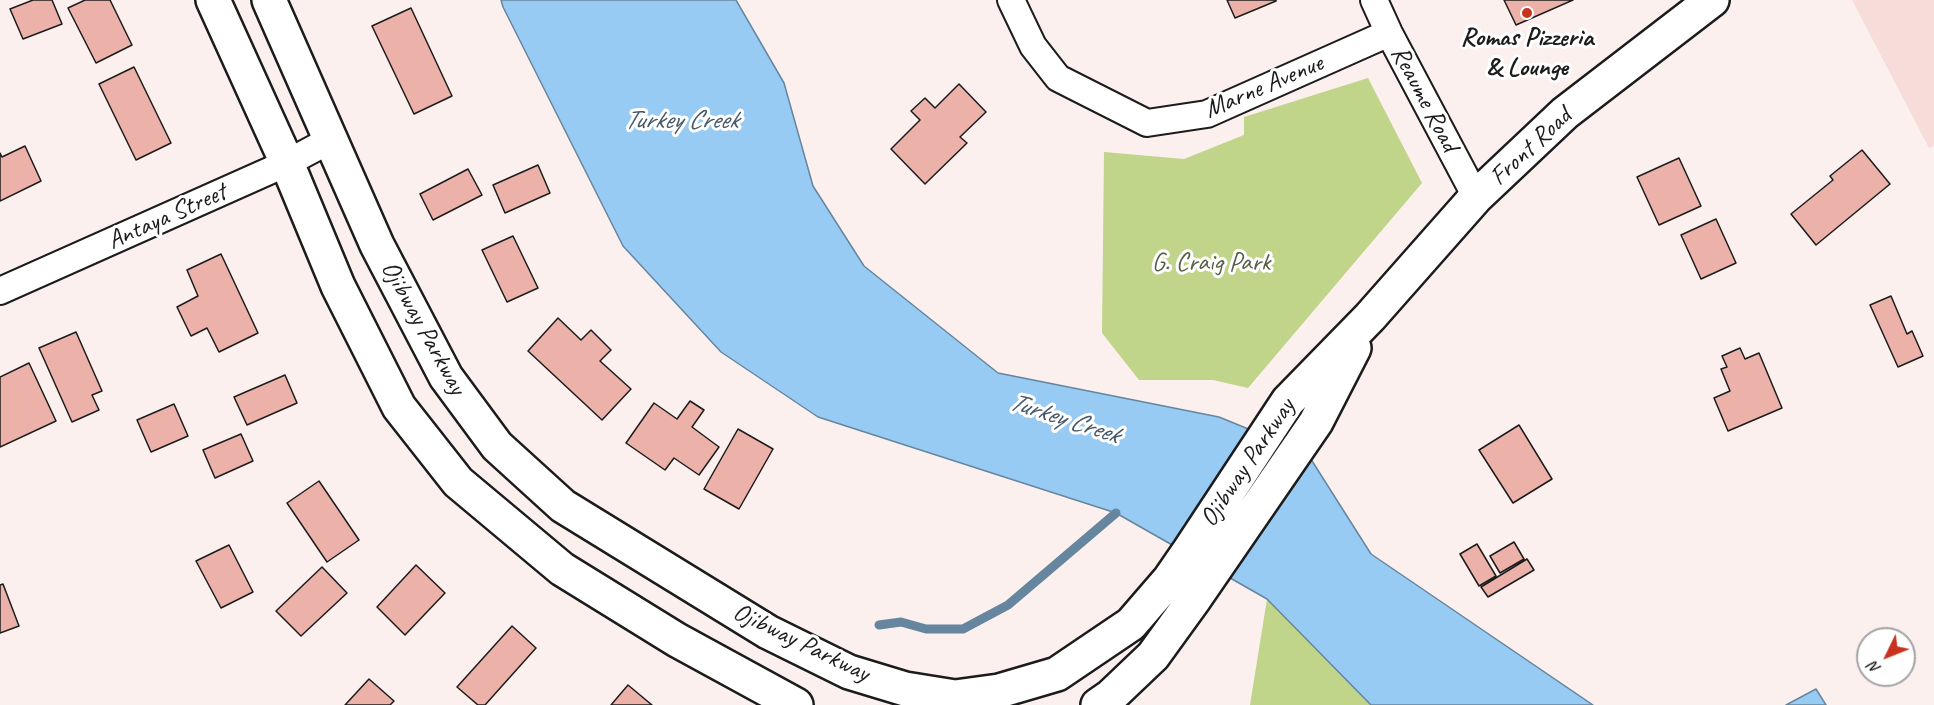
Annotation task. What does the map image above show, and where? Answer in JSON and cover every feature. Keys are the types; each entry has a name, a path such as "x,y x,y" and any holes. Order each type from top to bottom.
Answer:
{"main road":[{"name":"Ojibway Parkway","path":"213,0 287,163 338,286 399,407 458,482 562,569 677,640 796,705"},
{"name":"Ojibway Parkway","path":"269,0 377,245 446,377 497,446 563,506 768,632 849,672 905,689 955,697 1000,698 1057,674 1182,589 1316,422 1370,316"},
{"name":"Front Road","path":"1370,316 1476,197 1565,113 1712,0"},
{"name":"Ojibway Parkway","path":"1098,705 1111,696 1153,656 1182,589 1189,552 1288,401 1370,316"}],"street":[{"name":"Marne Avenue","path":"1011,0 1033,46 1058,78 1147,123 1207,114 1389,33"},
{"name":"Reaume Road","path":"1374,0 1389,33 1476,197"},
{"name":"Antaya Street","path":"0,291 287,163 332,139"}],"shaded area":[{"path":"1852,0 1934,0 1934,146 1929,148"}],"green space":[{"name":"G. Craig Park","path":"1368,78 1422,183 1248,388 1213,380 1139,380 1102,333 1104,152 1184,159 1244,135 1244,117"},
{"path":"1267,599 1371,705 1250,705"}],"water":[{"name":"Turkey Creek","path":"501,0 736,0 784,83 813,186 864,266 998,373 1219,417 1307,453 1371,554 1593,705 1371,705 1267,599 1116,513 818,417 721,352 623,246"},
{"path":"1816,689 1826,705 1786,705"}],"building":[{"path":"33,0 52,0 62,24 23,39 10,9"},
{"path":"85,0 110,0 132,45 96,63 68,8"},
{"path":"1227,0 1276,0 1276,1 1235,18"},
{"name":"Romas Pizzeria & Lounge","path":"1504,0 1573,0 1516,25"},
{"path":"411,8 452,96 414,114 372,26"},
{"path":"134,67 171,143 136,160 99,84"},
{"path":"959,84 986,112 960,137 967,143 925,184 891,149 920,120 911,111 925,98 935,108"},
{"path":"25,146 41,181 0,201 0,153 2,157"},
{"path":"1862,150 1890,184 1816,245 1791,214 1833,180 1830,176"},
{"path":"1679,158 1701,206 1659,225 1637,177"},
{"path":"538,165 550,193 505,213 493,185"},
{"path":"468,169 482,195 433,220 420,194"},
{"path":"1716,219 1736,263 1701,279 1681,235"},
{"path":"513,236 538,288 507,302 482,250"},
{"path":"221,254 258,333 219,352 207,328 191,336 177,307 198,296 187,270"},
{"path":"1891,296 1907,334 1912,331 1923,356 1898,367 1870,305"},
{"path":"558,318 581,340 591,330 611,350 600,361 631,389 602,420 528,351"},
{"path":"76,332 102,391 92,395 99,410 72,422 39,348"},
{"path":"1740,348 1745,359 1759,353 1782,408 1728,431 1714,398 1730,391 1721,369 1727,367 1722,356"},
{"path":"29,363 56,421 0,447 0,377"},
{"path":"285,375 297,403 247,425 234,397"},
{"path":"690,401 704,410 692,427 719,447 699,475 674,458 665,470 626,443 654,403 677,419"},
{"path":"174,404 188,436 151,452 137,420"},
{"path":"1519,425 1552,479 1513,503 1479,450"},
{"path":"738,429 773,449 739,509 704,489"},
{"path":"241,434 253,461 215,478 203,450"},
{"path":"319,481 359,540 327,562 287,503"},
{"path":"1514,542 1524,559 1500,573 1490,556"},
{"path":"1477,544 1496,576 1479,586 1460,554"},
{"path":"229,545 253,592 221,608 196,561"},
{"path":"1527,559 1534,570 1488,597 1481,587"},
{"path":"416,565 445,593 405,635 377,607"},
{"path":"322,567 347,593 301,636 276,611"},
{"path":"3,584 19,626 0,633 0,585"},
{"path":"512,626 536,648 485,705 478,705 457,687"},
{"path":"369,679 394,701 390,705 345,705"},
{"path":"628,685 652,705 611,705"}],"waterway":[{"path":"879,625 901,622 926,629 963,629 1008,605 1116,513"}],"place":[{"name":"Romas Pizzeria & Lounge","path":"1527,13"}]}
